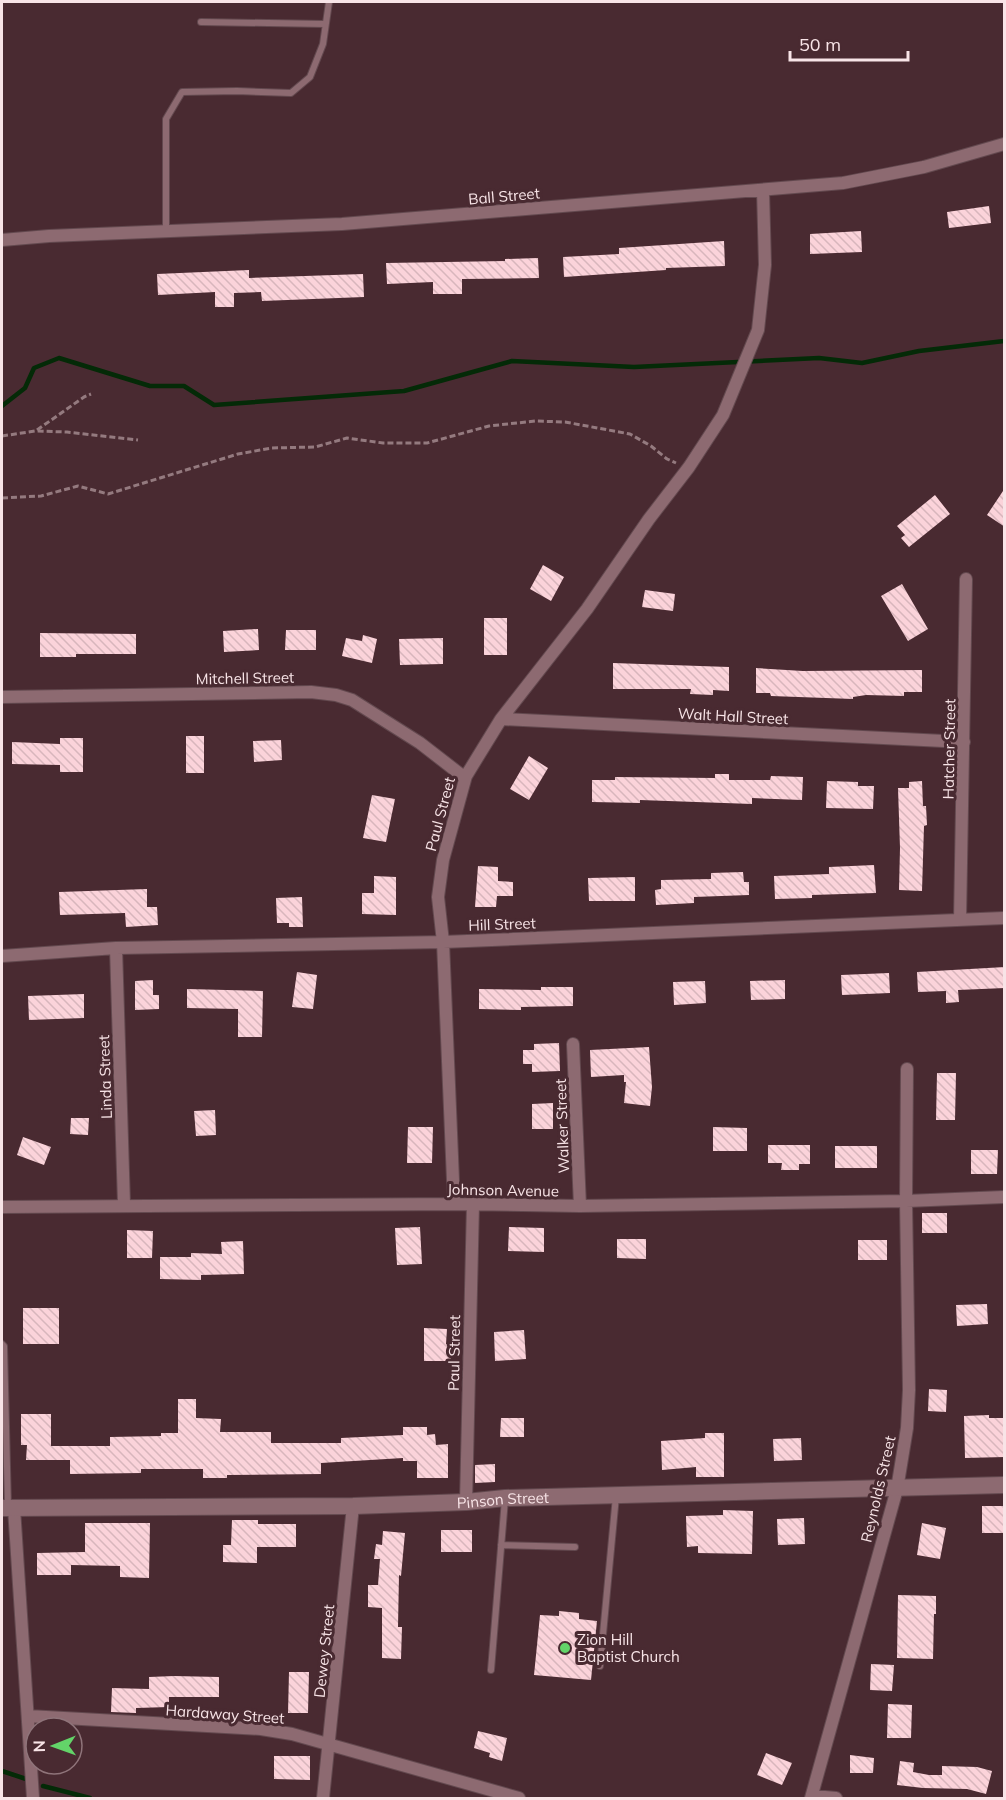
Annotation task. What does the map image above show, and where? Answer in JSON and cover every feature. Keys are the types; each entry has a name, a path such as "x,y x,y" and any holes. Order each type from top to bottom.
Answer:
{"street":[{"name":"Ball Street","path":"2,240 342,224 843,183 924,167 1005,144"},
{"path":"689,467 723,415 758,330 765,265 763,190"},
{"name":"Paul Street","path":"454,1204 438,897 443,860 466,776 501,720 587,609 649,519 689,467"},
{"name":"Hatcher Street","path":"960,920 966,579"},
{"name":"Mitchell Street","path":"2,698 311,692 336,695 367,708 466,776"},
{"name":"Walt Hall Street","path":"501,720 964,742"},
{"name":"Hill Street","path":"2,956 116,948 442,942 1005,918"},
{"name":"Linda Street","path":"116,948 124,1204"},
{"name":"Walker Street","path":"573,1044 580,1206"},
{"name":"Reynolds Street","path":"812,1797 897,1489 907,1428 909,1390 906,1201 908,1069"},
{"name":"Johnson Avenue","path":"2,1207 124,1204 580,1206 906,1201 1005,1197"},
{"name":"Paul Street","path":"466,1502 473,1204"},
{"name":"Pinson Street","path":"8,1508 353,1506 466,1502 505,1498 1005,1485"},
{"name":"Dewey Street","path":"323,1798 353,1506"},
{"path":"8,1508 28,1716"},
{"name":"Hardaway Street","path":"84,1719 261,1729 292,1734 519,1798"},
{"path":"32,1776 33,1798"},
{"path":"812,1797 836,1798"}],"lane":[{"path":"166,231 166,119 182,92 291,93 310,77 322,44 329,2"},
{"path":"201,22 325,24"},
{"path":"2,1344 4,1346 4,1468 8,1508"},
{"path":"600,1666 616,1496"},
{"path":"490,1670 505,1498"},
{"path":"501,1545 575,1547"}],"path":[{"path":"35,431 91,394"},
{"path":"2,498 41,496 78,486 108,494 238,454 272,448 315,447 346,438 427,443 489,426 535,421 565,422 630,434 651,446 666,459 689,467"},
{"path":"2,436 35,431 138,440"}],"building":[{"path":"989,206 991,223 949,228 947,212"},
{"path":"861,231 862,252 810,254 810,234"},
{"path":"724,241 725,266 666,268 666,270 564,277 563,257 619,254 619,248"},
{"path":"538,258 539,278 462,279 462,294 433,294 433,282 387,284 386,263 505,261 505,259"},
{"path":"249,270 249,278 363,274 364,297 262,301 261,292 234,293 234,307 215,307 215,292 158,295 157,274"},
{"path":"1005,488 1005,527 987,515"},
{"path":"935,495 950,514 909,547 901,538 905,535 897,526"},
{"path":"543,565 564,577 551,601 530,589"},
{"path":"902,584 928,629 908,641 881,596"},
{"path":"645,590 675,594 673,611 642,607"},
{"path":"484,618 507,618 507,655 484,655"},
{"path":"258,629 259,650 224,652 223,631"},
{"path":"286,630 316,630 316,650 285,650"},
{"path":"40,633 136,634 136,654 76,654 76,657 40,657"},
{"path":"363,635 377,639 372,663 342,656 346,638 362,641"},
{"path":"443,638 443,664 400,665 399,639"},
{"path":"613,663 729,667 729,691 713,690 713,695 690,694 691,689 613,689"},
{"path":"756,668 803,671 922,670 922,692 904,692 904,696 866,695 853,697 853,699 771,696 770,693 756,693"},
{"path":"186,736 204,736 204,773 186,773"},
{"path":"60,738 83,738 83,772 60,772 60,765 12,764 12,742 60,744"},
{"path":"281,740 282,760 254,762 253,741"},
{"path":"529,756 548,768 529,800 510,789"},
{"path":"715,774 729,774 729,780 770,780 771,776 803,777 802,800 752,798 752,804 640,800 640,803 592,802 592,780 615,780 615,777 715,778"},
{"path":"827,781 858,782 858,786 874,786 873,809 826,808"},
{"path":"922,781 923,806 926,806 927,825 924,826 922,891 899,890 898,788 909,788 909,782"},
{"path":"372,795 395,799 386,842 363,838"},
{"path":"874,865 876,893 775,899 774,876 829,874 829,867"},
{"path":"478,866 498,867 498,881 513,882 513,896 497,896 496,907 475,907"},
{"path":"743,872 744,882 749,882 749,895 694,897 694,903 656,905 655,890 661,889 661,880 711,879 711,873"},
{"path":"374,876 396,877 396,915 362,914 362,893 374,893"},
{"path":"635,877 635,901 589,901 588,878"},
{"path":"147,889 147,907 157,907 158,925 126,927 125,913 60,915 59,892"},
{"path":"302,897 303,927 289,927 289,923 277,923 276,898"},
{"path":"1005,967 1005,988 958,990 959,1002 946,1003 946,991 918,992 917,972"},
{"path":"297,972 317,975 313,1009 292,1007"},
{"path":"889,973 890,993 842,995 841,975"},
{"path":"153,980 153,995 159,995 159,1009 135,1010 135,981"},
{"path":"785,980 785,999 751,1000 750,981"},
{"path":"705,981 706,1003 674,1005 673,982"},
{"path":"541,987 573,987 573,1006 521,1007 521,1010 479,1009 479,989 541,990"},
{"path":"187,989 263,991 262,1037 238,1037 238,1009 187,1008"},
{"path":"84,994 84,1018 29,1020 28,996"},
{"path":"559,1043 560,1071 532,1072 532,1064 523,1064 523,1050 534,1050 534,1044"},
{"path":"649,1047 652,1087 650,1106 624,1103 626,1082 624,1082 624,1075 591,1077 590,1050"},
{"path":"937,1073 956,1073 955,1120 936,1120"},
{"path":"553,1103 553,1129 532,1129 532,1104"},
{"path":"215,1110 216,1135 196,1136 194,1111"},
{"path":"71,1118 89,1118 88,1135 70,1134"},
{"path":"408,1127 433,1127 432,1163 407,1163"},
{"path":"713,1127 747,1128 747,1151 713,1151"},
{"path":"23,1137 51,1147 44,1165 17,1155"},
{"path":"768,1145 810,1145 810,1164 799,1164 799,1170 781,1170 782,1163 768,1163"},
{"path":"835,1146 877,1146 877,1168 835,1168"},
{"path":"971,1150 998,1150 997,1174 971,1174"},
{"path":"922,1213 947,1213 947,1233 922,1233"},
{"path":"420,1227 422,1264 397,1265 395,1228"},
{"path":"509,1227 544,1228 544,1252 508,1251"},
{"path":"127,1230 153,1231 152,1258 127,1258"},
{"path":"617,1239 646,1239 646,1259 617,1258"},
{"path":"858,1240 887,1240 887,1260 858,1260"},
{"path":"243,1241 244,1274 201,1275 201,1280 160,1279 160,1257 191,1257 191,1253 222,1254 221,1242"},
{"path":"987,1304 988,1324 957,1326 956,1305"},
{"path":"23,1308 59,1308 59,1344 23,1344"},
{"path":"424,1328 447,1329 446,1344 451,1344 451,1361 424,1361"},
{"path":"524,1330 526,1359 495,1361 494,1332"},
{"path":"929,1389 947,1390 946,1412 928,1411"},
{"path":"178,1399 196,1399 196,1418 221,1419 220,1432 271,1432 271,1443 341,1443 341,1438 403,1435 403,1427 427,1427 427,1435 435,1434 436,1445 448,1444 448,1478 417,1478 417,1461 403,1461 403,1458 321,1463 321,1474 227,1475 227,1478 203,1478 203,1469 141,1469 141,1473 70,1474 70,1460 26,1460 27,1445 21,1445 21,1414 51,1414 51,1446 110,1446 110,1437 161,1436 161,1433 178,1433"},
{"path":"989,1415 989,1418 1005,1418 1005,1457 965,1458 964,1416"},
{"path":"501,1418 524,1418 524,1437 500,1437"},
{"path":"705,1433 724,1433 724,1477 696,1477 696,1467 662,1470 661,1441 705,1438"},
{"path":"801,1438 802,1460 774,1461 773,1439"},
{"path":"495,1464 495,1482 475,1483 475,1465"},
{"path":"982,1506 1005,1506 1005,1533 982,1533"},
{"path":"723,1510 753,1511 752,1554 698,1553 698,1546 687,1547 686,1516 723,1515"},
{"path":"804,1518 805,1544 778,1545 777,1519"},
{"path":"232,1520 258,1520 258,1524 296,1524 296,1547 257,1547 257,1563 223,1562 223,1545 231,1545"},
{"path":"85,1523 150,1523 149,1578 120,1577 120,1566 71,1565 71,1575 37,1575 37,1553 85,1552"},
{"path":"922,1523 946,1528 940,1559 917,1555"},
{"path":"441,1530 472,1530 472,1552 441,1552"},
{"path":"383,1531 405,1533 401,1576 399,1575 398,1627 402,1627 401,1659 382,1658 382,1608 368,1607 368,1585 378,1585 380,1559 374,1559 376,1544 382,1545"},
{"path":"898,1595 936,1596 933,1659 897,1658"},
{"name":"Zion Hill Baptist Church","path":"559,1611 579,1613 579,1619 597,1621 591,1680 534,1675 540,1615 559,1616"},
{"path":"871,1664 894,1665 892,1691 870,1690"},
{"path":"289,1672 309,1672 308,1713 288,1713"},
{"path":"149,1677 219,1677 219,1697 169,1697 169,1707 136,1708 136,1713 111,1712 112,1688 149,1689"},
{"path":"888,1704 912,1705 911,1738 887,1738"},
{"path":"478,1731 507,1738 502,1761 489,1757 490,1753 474,1748"},
{"path":"766,1753 792,1763 782,1785 757,1775"},
{"path":"850,1755 874,1758 873,1773 850,1773"},
{"path":"274,1756 310,1756 310,1780 274,1779"},
{"path":"900,1761 914,1763 913,1772 929,1775 942,1775 942,1766 977,1767 992,1771 986,1794 967,1789 923,1788 897,1785"}],"waterway":[{"path":"2,406 25,388 34,368 59,358 150,386 184,386 214,405 404,391 512,361 634,367 819,358 862,363 919,351 1004,341"},
{"path":"2,1771 26,1779"},
{"path":"43,1786 90,1798"}],"place":[{"name":"Zion Hill Baptist Church","path":"565,1648"}]}
